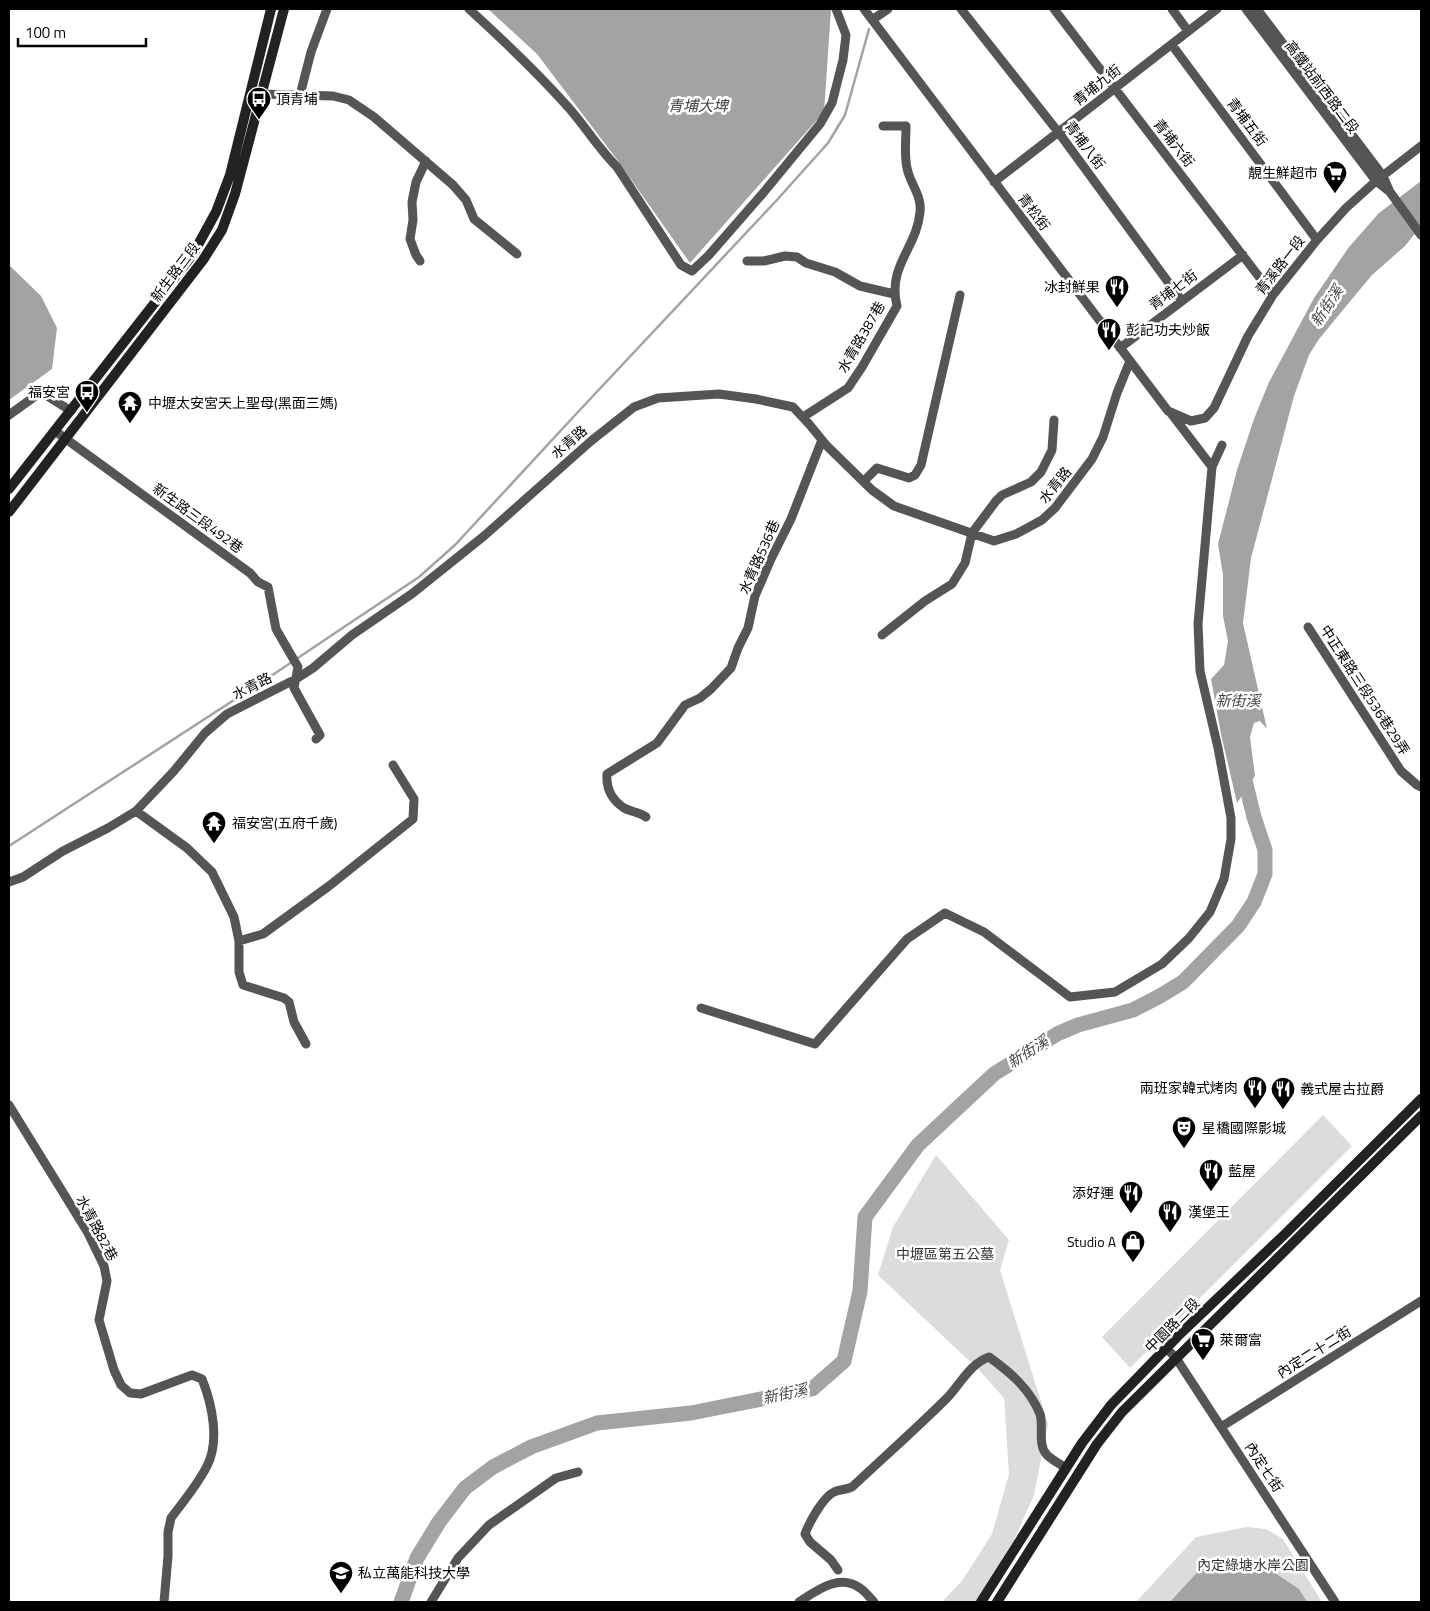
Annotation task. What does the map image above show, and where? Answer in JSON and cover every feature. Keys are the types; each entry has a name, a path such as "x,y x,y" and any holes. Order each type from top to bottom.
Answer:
{"main road":[{"name":"新生路三段","path":"9,489 193,254 216,212 230,175 270,9"},
{"name":"新生路三段","path":"9,512 203,260 222,230 235,194 284,9"},
{"name":"中園路二段","path":"981,1602 1082,1443 1111,1405 1421,1099"},
{"name":"中園路二段","path":"997,1602 1097,1444 1122,1412 1421,1116"}],"street":[{"path":"300,95 311,52 327,9"},
{"path":"468,9 530,66 570,109 616,167 681,265 692,271 764,192 820,124 832,103 843,60 846,35 836,9"},
{"name":"青松街","path":"864,9 1170,412 1191,421"},
{"path":"872,20 888,9"},
{"name":"青埔八街","path":"961,9 1059,133 1182,301"},
{"name":"青埔六街","path":"1054,9 1273,295"},
{"path":"1172,9 1188,31"},
{"name":"青埔九街","path":"994,182 1217,9"},
{"name":"高鐵站前西路二段","path":"1246,9 1380,178"},
{"name":"高鐵站前西路二段","path":"1257,9 1380,178"},
{"name":"青埔五街","path":"1172,45 1317,240"},
{"path":"262,94 333,96 349,100 374,117 453,185 466,200 474,219 517,254"},
{"name":"水青路387巷","path":"803,417 848,388 862,368 897,306 894,294 897,270 914,235 920,212 920,198 907,169 906,126 884,126"},
{"name":"青溪路一段","path":"1191,421 1205,418 1214,408 1248,336 1273,295 1317,240 1346,208 1421,146"},
{"path":"420,261 410,239 413,220 412,202 416,182 426,161"},
{"path":"1380,178 1421,235"},
{"name":"青埔七街","path":"1120,348 1243,255"},
{"path":"747,261 764,261 785,256 797,257 806,264 835,272 860,286 894,294"},
{"path":"864,481 877,468 909,478 915,475 921,465 960,295"},
{"name":"水青路","path":"9,882 23,877 63,851 136,811 174,771 205,733 227,714 296,679 313,668 352,635 420,587 484,536 591,441 634,407 658,398 719,394 756,399 793,408 872,490 894,506 994,541 1016,534 1042,520 1056,508 1092,459 1103,437 1117,393 1130,361"},
{"path":"9,415 41,392 71,411"},
{"path":"1170,412 1212,467"},
{"path":"882,635 925,601 952,584 965,564 972,533 1002,495 1031,482 1041,472 1052,450 1054,420"},
{"name":"新生路三段492巷","path":"54,431 250,573 258,582 268,587 276,629 298,667 296,679"},
{"name":"水青路536巷","path":"646,818 642,814 625,808 617,802 606,785 608,774 657,743 685,705 700,698 731,668 748,628 754,596 770,559 791,519 822,440"},
{"path":"701,1008 815,1044 907,939 945,913 984,932 1070,998 1115,992 1162,964 1189,938 1210,912 1224,879 1231,839 1230,810 1200,672 1198,624 1212,467 1222,445"},
{"name":"中正東路三段536巷29弄","path":"1308,627 1401,771 1421,786"},
{"path":"296,679 294,688 320,734 316,739"},
{"path":"239,941 263,934 329,886 413,819 414,799 393,765"},
{"path":"136,811 187,848 212,872 234,916 239,941 239,972 243,985 284,998 289,1002 294,1022 306,1044"},
{"name":"水青路82巷","path":"9,1105 88,1234 104,1266 106,1281 99,1320 114,1370 121,1385 130,1393 141,1394 192,1376 202,1379 210,1400 213,1450 207,1466 171,1518 164,1602"},
{"name":"內定二十二街","path":"1221,1427 1421,1301"},
{"name":"內定七街","path":"1166,1349 1176,1358 1335,1602"},
{"path":"838,1570 831,1560 810,1542 805,1534 808,1526 828,1496 852,1487 948,1396 977,1364 984,1359 989,1357 1018,1380 1039,1412 1042,1420 1042,1448 1047,1455 1066,1468"},
{"path":"431,1602 458,1558 489,1525 556,1478 578,1472"},
{"path":"798,1602 822,1587 839,1582 860,1587 874,1602"}],"green space":[{"path":"1323,1115 1352,1146 1130,1368 1102,1337"},
{"name":"中壢區第五公墓","path":"936,1155 1009,1240 1000,1270 1048,1424 1034,1495 1014,1540 975,1602 942,1602 962,1581 992,1534 1009,1474 1004,1398 979,1370 878,1275 893,1227"},
{"name":"內定綠塘水岸公園","path":"1247,1527 1266,1529 1283,1539 1322,1602 1136,1602 1196,1537"}],"water":[{"name":"青埔大埤","path":"488,9 831,9 824,112 690,263 618,161 537,54"},
{"name":"新街溪","path":"1421,181 1421,226 1405,246 1372,275 1319,339 1309,355 1294,396 1251,558 1243,623 1267,729 1260,721 1254,723 1250,737 1255,776 1237,803 1211,679 1224,665 1228,641 1223,616 1223,575 1218,544 1237,470 1269,382 1314,298 1349,247 1379,213"},
{"path":"9,265 41,296 57,328 52,369 9,400"},
{"path":"1248,1555 1299,1589 1307,1602 1170,1602 1203,1566"}],"waterway":[{"path":"9,846 271,676 419,577 455,545 828,143 845,115 869,29"},
{"name":"新街溪","path":"401,1602 417,1558 439,1522 465,1488 493,1467 531,1447 597,1423 691,1413 812,1389 844,1361 860,1291 865,1217 918,1145 994,1074 1057,1034 1078,1025 1133,1010 1160,996 1183,982 1238,926 1254,902 1265,874 1265,850 1254,817 1242,768"}],"place":[{"name":"頂青埔","path":"259,120"},
{"name":"靚生鮮超市","path":"1335,194"},
{"name":"冰封鮮果","path":"1117,308"},
{"name":"彭記功夫炒飯","path":"1109,351"},
{"name":"福安宮","path":"87,413"},
{"name":"中壢太安宮天上聖母(黑面三媽)","path":"130,424"},
{"name":"福安宮(五府千歲)","path":"214,844"},
{"name":"兩班家韓式烤肉","path":"1255,1109"},
{"name":"義式屋古拉爵","path":"1283,1110"},
{"name":"星橋國際影城","path":"1184,1149"},
{"name":"藍屋","path":"1211,1192"},
{"name":"添好運","path":"1131,1214"},
{"name":"漢堡王","path":"1170,1233"},
{"name":"Studio A","path":"1133,1263"},
{"name":"萊爾富","path":"1203,1361"},
{"name":"私立萬能科技大學","path":"341,1594"}]}
